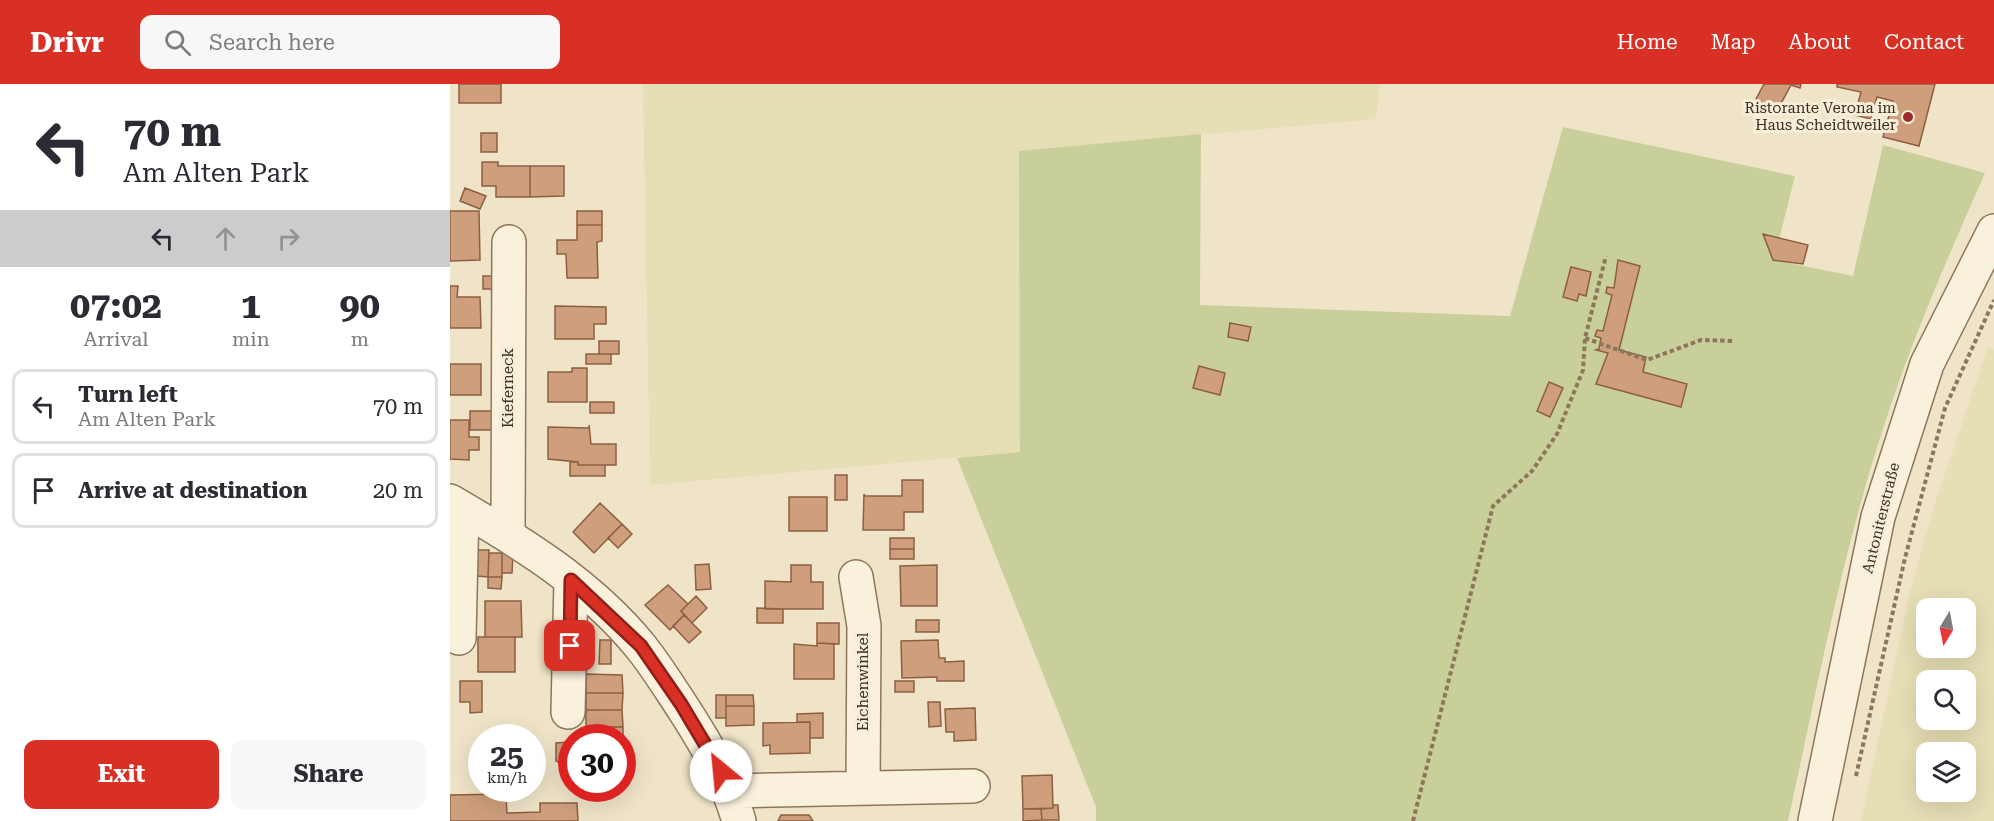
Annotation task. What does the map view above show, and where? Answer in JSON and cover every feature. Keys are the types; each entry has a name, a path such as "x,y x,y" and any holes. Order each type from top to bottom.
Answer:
{"street":[{"name":"Antoniterstraße","path":"1815,821 1878,517 1890,474 1927,364 1994,231"},
{"name":"Kieferneck","path":"508,533 509,242"},
{"path":"459,638 456,505 508,533 571,580 641,646 711,752 734,806 863,788 973,786"},
{"name":"Eichenwinkel","path":"856,577 864,626 863,788"},
{"path":"568,712 571,580"}],"path":[{"path":"1413,821 1493,506 1532,471 1557,434 1583,370 1585,338 1606,256"},
{"path":"1853,787 1905,558 1945,408 1994,300"},
{"path":"1585,338 1647,360 1701,340 1735,341"}],"shaded area":[{"path":"643,84 1380,84 1376,119 1020,151 1020,452 650,485"},
{"path":"1988,347 1994,349 1994,821 1861,821 1910,592 1934,506"}],"green space":[{"path":"1563,127 1795,176 1774,260 1853,276 1883,145 1985,173 1918,331 1868,477 1842,575 1788,821 1096,821 1096,807 957,458 1020,452 1019,151 1201,134 1200,305 1510,316"}],"building":[{"path":"459,84 501,84 501,103 459,103"},
{"path":"1764,84 1801,84 1800,88 1791,85 1777,111 1756,99"},
{"name":"Ristorante Verona im Haus Scheidtweiler","path":"1837,84 1935,84 1919,146 1883,137 1893,101 1877,97 1871,119 1855,115 1861,92 1837,87"},
{"path":"481,133 497,133 497,152 481,152"},
{"path":"482,162 498,162 498,166 530,166 530,197 496,197 496,186 482,186"},
{"path":"530,166 564,166 564,196 530,197"},
{"path":"465,188 486,196 480,209 460,201"},
{"path":"450,211 479,211 480,260 450,261"},
{"path":"577,211 602,211 602,225 577,225"},
{"path":"577,225 602,225 602,241 597,242 598,278 567,278 566,254 557,254 557,240 577,240"},
{"path":"1763,234 1808,245 1803,264 1773,260"},
{"path":"1618,260 1640,266 1619,350 1646,357 1643,372 1687,384 1681,407 1596,384 1608,353 1596,350 1599,349 1601,338 1595,336 1597,330 1603,331 1612,295 1606,293 1607,287 1614,288"},
{"path":"1571,267 1591,272 1586,296 1579,294 1577,301 1563,297"},
{"path":"483,276 502,276 502,289 483,289"},
{"path":"450,286 458,286 457,297 480,297 481,328 450,328"},
{"path":"555,306 606,307 606,324 594,324 594,339 555,339"},
{"path":"1230,323 1251,327 1248,341 1228,337"},
{"path":"599,341 619,341 619,354 599,354"},
{"path":"586,354 611,354 611,364 586,364"},
{"path":"450,364 481,364 481,395 450,395"},
{"path":"1199,366 1225,373 1220,395 1193,388"},
{"path":"572,368 587,368 587,402 548,402 548,372 572,372"},
{"path":"1549,382 1563,388 1550,417 1537,411"},
{"path":"590,402 614,402 614,413 590,413"},
{"path":"470,411 499,411 499,430 470,430"},
{"path":"450,420 469,420 469,437 479,437 479,450 469,450 469,460 450,459"},
{"path":"589,425 591,444 616,444 616,465 578,465 578,462 548,459 548,427 589,428"},
{"path":"570,462 578,462 578,465 605,465 605,476 570,476"},
{"path":"835,475 847,475 847,500 835,500"},
{"path":"902,480 923,480 923,512 904,512 904,530 863,530 864,494 865,496 902,496"},
{"path":"789,497 827,497 827,531 789,531"},
{"path":"600,503 622,524 594,553 573,532"},
{"path":"622,524 632,534 618,548 608,538"},
{"path":"890,538 914,538 914,549 890,549"},
{"path":"890,549 914,549 914,559 890,559"},
{"path":"477,550 489,550 488,577 477,576"},
{"path":"489,553 502,553 502,577 488,577"},
{"path":"502,553 513,554 512,573 502,573"},
{"path":"709,564 711,589 696,590 695,565"},
{"path":"791,565 811,565 811,582 823,582 823,609 765,609 765,581 791,582"},
{"path":"937,565 937,606 901,606 900,566"},
{"path":"488,577 502,577 501,589 488,588"},
{"path":"668,585 688,604 681,611 684,615 670,630 645,605"},
{"path":"696,596 707,608 692,623 681,611"},
{"path":"485,601 521,601 522,637 485,637"},
{"path":"757,608 783,609 783,623 757,623"},
{"path":"684,615 701,632 689,643 673,626"},
{"path":"916,620 939,620 939,632 916,632"},
{"path":"817,623 839,623 839,644 817,643"},
{"path":"478,637 515,637 515,672 478,672"},
{"path":"600,640 611,640 611,664 599,664"},
{"path":"938,640 939,658 945,658 945,662 964,661 964,681 937,681 937,677 902,678 901,641"},
{"path":"817,643 834,644 834,679 794,679 794,644 817,646"},
{"path":"586,674 622,675 623,693 586,693"},
{"path":"460,681 482,681 482,712 470,713 470,702 460,702"},
{"path":"895,681 914,681 914,692 895,692"},
{"path":"586,693 623,693 622,710 586,710"},
{"path":"716,695 726,695 726,718 716,718"},
{"path":"726,695 753,695 754,706 726,706"},
{"path":"928,702 940,702 941,726 929,727"},
{"path":"726,706 754,706 754,725 726,726"},
{"path":"975,708 976,740 954,741 954,732 946,732 945,709"},
{"path":"586,710 622,710 623,724 586,724"},
{"path":"823,713 823,738 810,738 810,722 797,722 797,714"},
{"path":"810,722 810,753 770,754 770,745 763,746 763,723"},
{"path":"556,743 558,743 558,762 556,761"},
{"path":"1052,775 1053,808 1023,809 1022,776"},
{"path":"450,795 468,795 468,802 506,802 507,813 540,812 540,803 577,803 578,821 450,821"},
{"path":"1053,805 1058,805 1059,820 1042,820 1041,809 1053,808"},
{"path":"1023,809 1041,809 1042,820 1023,821"},
{"path":"781,815 809,815 813,821 778,821"}],"place":[{"name":"Ristorante Verona im Haus Scheidtweiler","path":"1908,117"}],"route":[{"path":"570,646 571,580 641,646 681,704 721,771"}]}
